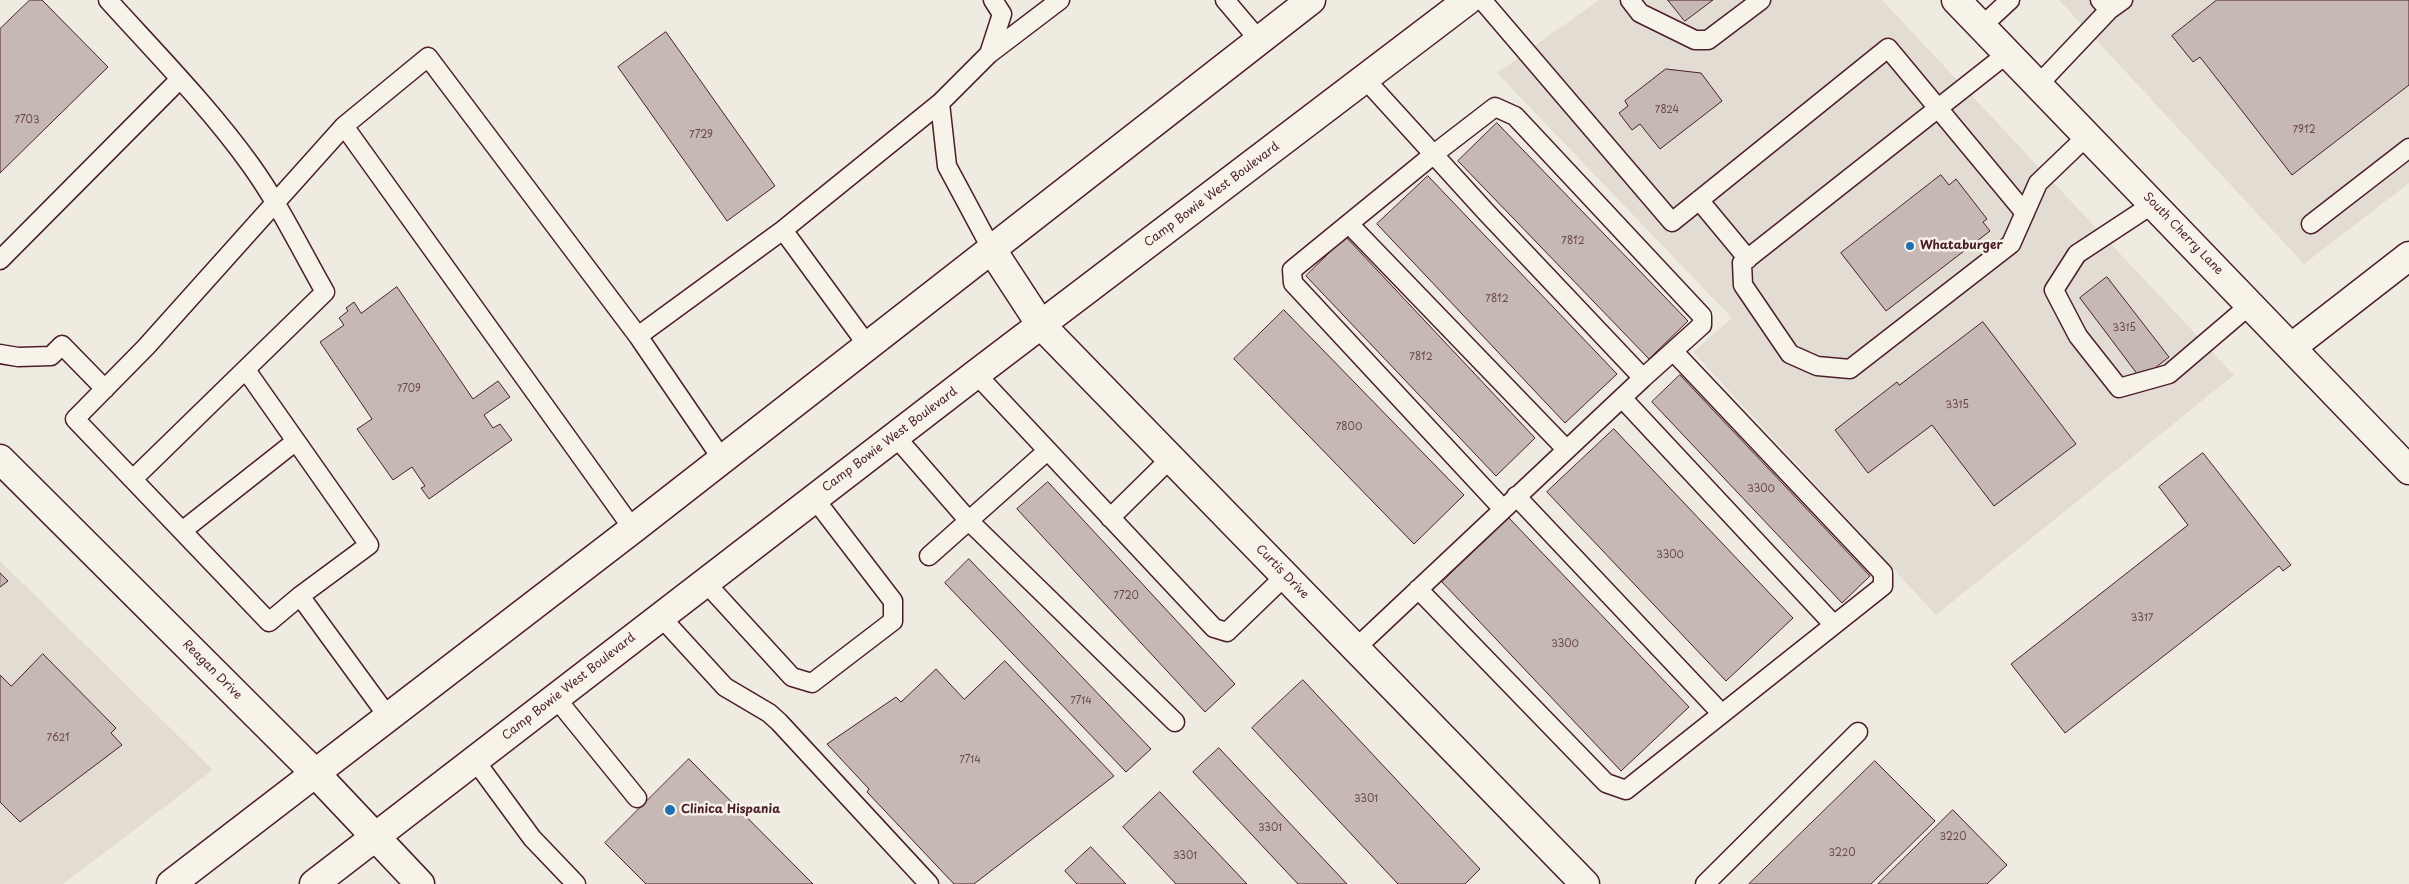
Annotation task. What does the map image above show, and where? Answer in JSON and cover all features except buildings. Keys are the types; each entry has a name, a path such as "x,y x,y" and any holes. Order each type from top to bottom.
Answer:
{"main road":[{"path":"171,884 633,529 1310,0"},
{"name":"Camp Bowie West Boulevard","path":"317,883 374,836 554,697 1468,0"},
{"name":"South Cherry Lane","path":"1956,0 2292,347 2405,458"},
{"name":"Curtis Drive","path":"992,250 1041,324 1585,884"},
{"path":"2292,347 2409,256"},
{"name":"Reagan Drive","path":"0,459 316,774 420,884"}],"lane":[{"path":"108,0 180,80 250,164 325,292 133,480"},
{"path":"989,54 1002,14 993,0"},
{"path":"638,336 783,230 940,103 989,54 1060,0"},
{"path":"1225,0 1259,40"},
{"path":"1482,0 1672,222 1888,48 2025,214"},
{"path":"1630,0 1640,13 1695,40 1708,40 1761,0"},
{"path":"1982,26 2010,0"},
{"path":"2038,85 2111,4"},
{"path":"2008,53 1742,264 1743,285 1790,354 1817,366 1850,369 2012,244 2038,183 2087,136"},
{"path":"246,370 369,545 300,596 269,622 75,419 146,347 344,126 428,57 638,336 722,459"},
{"path":"1365,79 1643,378"},
{"path":"0,260 180,80"},
{"path":"940,103 947,166 992,250"},
{"path":"1356,648 1503,509 1516,496 1702,325 1702,316 1515,116 1495,107 1434,154 1292,270 1293,283 1503,509"},
{"path":"344,126 633,529"},
{"path":"2311,224 2409,148"},
{"path":"1698,200 1748,259"},
{"path":"2153,204 2077,254 2054,290 2078,336 2119,388 2168,374 2251,304"},
{"path":"1349,224 1566,450"},
{"path":"783,230 868,346"},
{"path":"0,354 18,357 51,356 62,345 105,388"},
{"path":"1418,589 1606,783 1626,790 1883,586 1883,573 1673,351"},
{"path":"976,374 1214,628 1228,632 1285,576"},
{"path":"1622,398 1834,625"},
{"path":"895,436 969,521 1175,722"},
{"path":"182,530 296,440"},
{"path":"929,556 1047,451"},
{"path":"1110,518 1171,458"},
{"path":"1516,496 1722,714"},
{"path":"705,582 792,677 812,683 893,621 893,602 814,498"},
{"path":"300,596 389,718"},
{"path":"660,616 725,687 769,713 779,722 929,884"},
{"path":"554,697 638,798"},
{"path":"1705,884 1858,732"},
{"path":"474,760 532,838 576,884"}],"shaded area":[{"path":"1599,0 1882,0 2234,375 1936,615 1693,352 1732,318 1497,73"},
{"path":"2059,0 2409,0 2409,183 2304,264"},
{"path":"0,561 213,770 63,884 0,884"}],"place":[{"name":"Whataburger","path":"1910,246"},
{"name":"Clinica Hispania","path":"670,810"}]}
